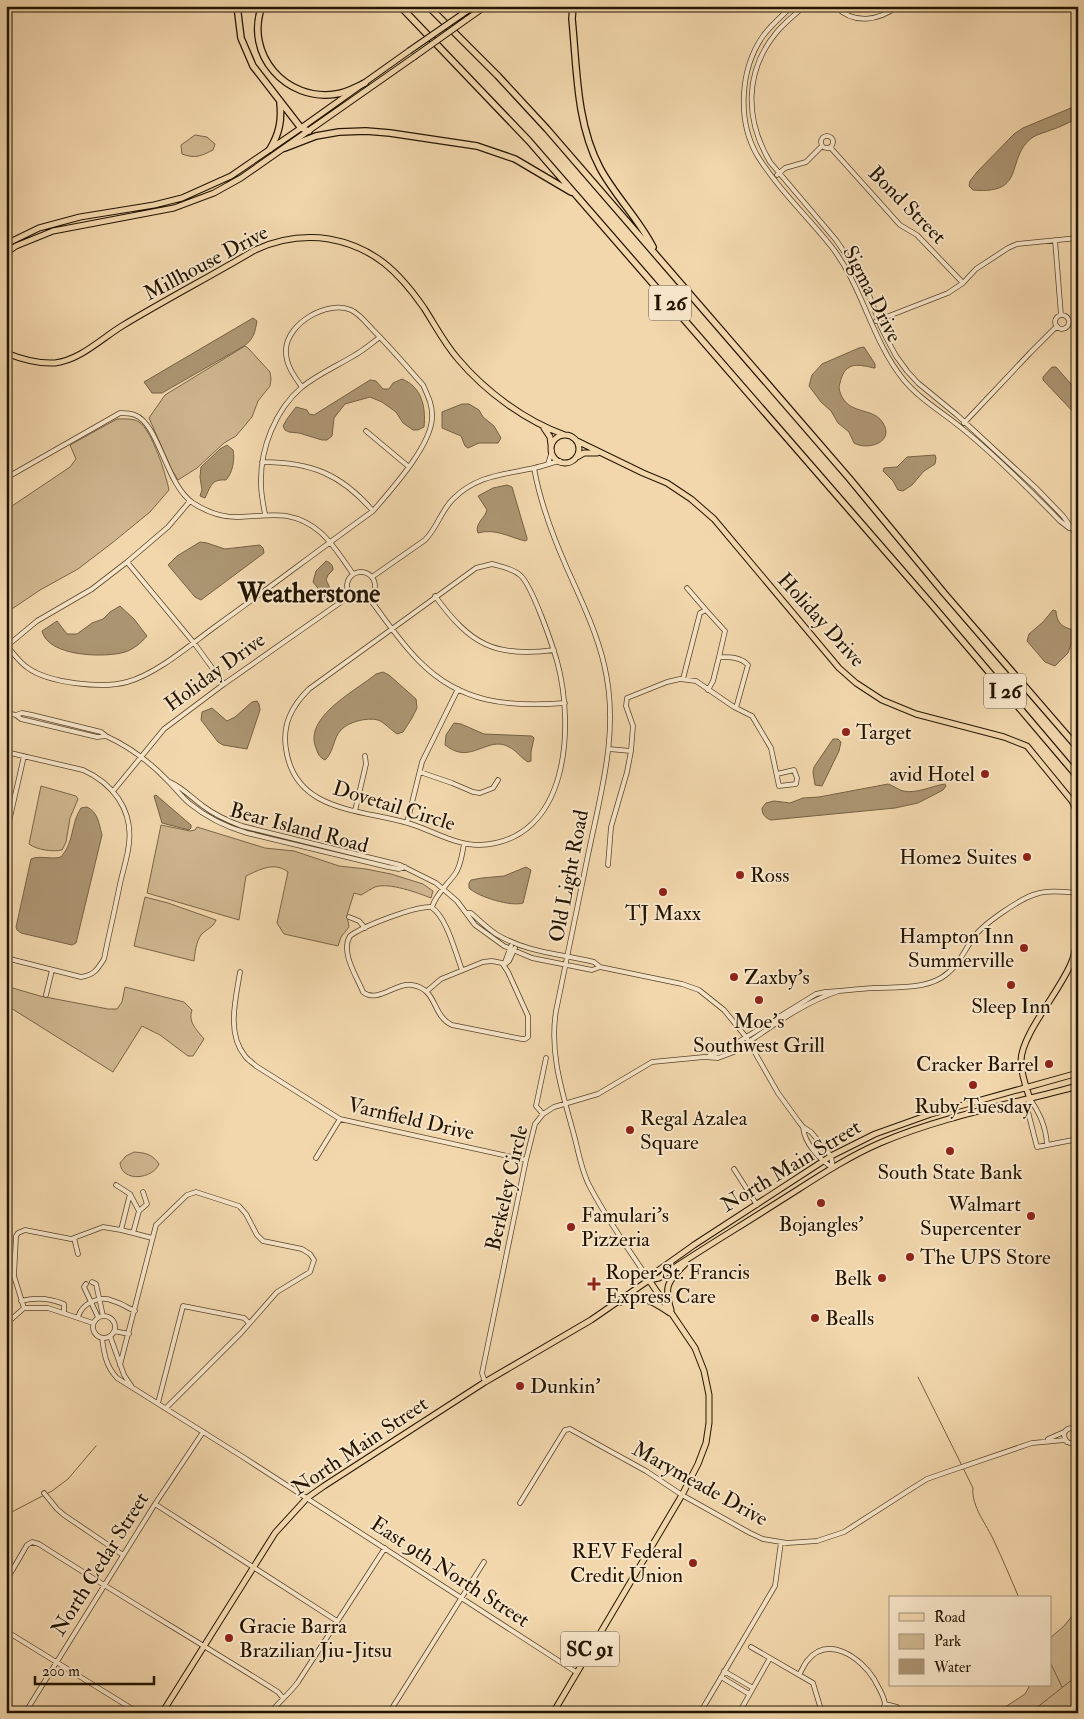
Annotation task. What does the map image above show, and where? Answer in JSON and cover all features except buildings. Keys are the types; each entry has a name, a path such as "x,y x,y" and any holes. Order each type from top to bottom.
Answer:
{"highway":[{"path":"237,6 241,38 253,66 301,128 309,132"},
{"path":"262,6 257,24 259,46 272,70 293,88 320,94 336,94 365,84"},
{"name":"I 26","path":"400,6 529,141 933,606 1078,777"},
{"name":"I 26","path":"428,6 498,76 547,129 842,470 944,593 1078,748"},
{"path":"573,6 572,18 580,106 592,150 610,185 650,241 657,256"},
{"path":"270,149 277,137 279,128 281,118 280,103"},
{"path":"285,148 316,136 339,132 366,131 477,146 516,159 577,196"}],"main road":[{"path":"6,244 39,228 80,217 154,205 182,198 231,176 474,6"},
{"path":"6,253 16,246 53,230 174,208 214,193 242,178 309,132 486,6"},
{"name":"Millhouse Drive","path":"6,353 26,360 54,363 63,361 81,354 123,326 255,250 270,243 286,239 316,237 352,245 372,254 389,266 406,285 446,344 469,372 494,393 540,424 565,435"},
{"path":"540,424 547,432 556,459 560,461 568,462 584,453 600,453"},
{"path":"552,448 556,438 565,435 570,436 577,441 579,450 576,458"},
{"name":"Holiday Drive","path":"577,441 666,483 691,499 714,519 839,668 856,683 882,700 916,714 1004,737 1027,746 1072,801 1078,814"},
{"path":"1030,1099 1021,1060 1023,1052 1028,1039 1066,976 1073,960 1078,912"},
{"name":"North Main Street","path":"162,1713 276,1533 307,1498 324,1486 485,1382 592,1320 649,1280 656,1272 694,1245 831,1156 895,1126 1078,1073"},
{"name":"North Main Street","path":"649,1280 659,1278 833,1168 901,1135 958,1117 1078,1086"},
{"path":"672,1315 667,1289 670,1280 692,1256"},
{"name":"SC 91","path":"553,1713 682,1495 698,1464 706,1443 709,1423 709,1395 704,1371 694,1348 649,1280"},
{"path":"614,1304 631,1298 643,1298 654,1302 672,1315"}],"street":[{"name":"Sigma Drive","path":"792,6 763,36 750,66 744,90 744,110 751,142 757,154 773,177 831,247 860,293 885,353 904,380 925,400 989,451 1060,521 1071,529"},
{"name":"Sigma Drive","path":"804,6 777,32 765,48 753,82 751,108 756,133 763,150 778,173 842,248 869,295 878,320 896,356 907,371 1036,488 1063,516 1078,537"},
{"path":"835,6 850,16 864,20 889,13 898,6"},
{"path":"826,136 833,140 833,144 830,147 822,146 821,139 826,136"},
{"path":"773,177 785,168 806,162 822,146"},
{"name":"Bond Street","path":"830,147 900,225 917,235 963,283"},
{"path":"871,322 948,293 963,283 976,269 1017,244 1078,238"},
{"path":"1055,240 1061,315"},
{"path":"190,501 168,527 127,562 92,589 37,621 6,646 27,668 42,675 90,685 110,686 127,682 148,674 194,643 373,511 409,467 426,441 432,419 432,408 430,398 423,385 358,315 341,307 325,310 299,324 291,332 286,349 291,370 302,387"},
{"path":"1057,326 1056,320 1061,315"},
{"path":"1057,326 1064,328 1069,324 1068,317 1061,315"},
{"path":"961,427 1057,326"},
{"path":"265,514 261,484 262,462 267,438 276,420 288,402 302,387 357,354 380,337"},
{"path":"6,478 120,413 129,413 136,415 149,428 173,480 190,501 203,509 219,515 239,517 265,514 284,515 303,520 330,542 353,574"},
{"path":"366,432 409,467"},
{"path":"548,464 552,448"},
{"path":"372,577 425,540 431,534 446,508 456,496 469,487 493,476 560,461"},
{"path":"262,462 304,465 327,474 350,487 373,511"},
{"name":"Old Light Road","path":"534,468 538,491 545,512 597,638 604,664 610,701 609,749 556,1011 553,1037 555,1057 586,1180 649,1280"},
{"path":"127,562 194,643 224,684"},
{"name":"Dovetail Circle","path":"492,564 510,568 521,575 528,585 554,650 562,680 565,703 565,733 560,770 548,804 538,820 514,838 480,845 464,844 407,823 324,803 307,792 299,784 290,767 285,744 289,714 296,701 309,688 392,627 476,568 492,564"},
{"path":"365,572 372,577 375,582 375,589 369,598 362,600 351,595 347,583 353,574 365,572"},
{"path":"687,588 725,631 713,682 708,690"},
{"name":"Holiday Drive","path":"114,790 164,729 224,684 351,595"},
{"path":"435,596 452,620 469,635 484,643 513,652 532,653 554,650"},
{"path":"369,598 418,660 430,672 458,689 480,698 510,704 565,703"},
{"path":"683,679 700,613 706,610"},
{"path":"719,657 732,657 745,661 748,665 736,708"},
{"path":"608,865 611,827 631,751 633,726 626,706 627,698 667,682 683,679 696,681 736,708 752,716 771,748 779,786 796,784 797,778 794,770 777,774"},
{"path":"407,823 427,752 458,689"},
{"name":"Bear Island Road","path":"6,713 16,715 21,719 97,737 106,736 142,756 170,782 179,786 205,808 224,819 242,826 400,864 436,883 457,901 468,918 482,931 512,949 532,958 566,965"},
{"path":"609,749 631,751"},
{"path":"6,752 84,770 95,775 114,790 127,815 130,842 104,960 98,969 90,976 81,977 6,958"},
{"path":"7,833 24,756"},
{"path":"355,811 366,764 365,756"},
{"path":"420,772 480,793 493,788 498,780"},
{"path":"6,802 13,803"},
{"name":"Dovetail Circle","path":"432,907 436,898 459,867 464,844"},
{"name":"Berkeley Circle","path":"704,1057 722,1052 816,994 929,983 950,972 959,962 979,930 1024,899 1036,894 1049,892 1078,893"},
{"path":"427,991 440,979 488,961 504,965 528,1016 528,1036 525,1039 485,1032 446,1022 440,1016 427,991 410,984 401,985 373,996 367,996 363,992 348,954 348,939 365,928 422,906 432,907 445,924 462,970"},
{"name":"Bear Island Road","path":"466,913 471,914 494,933 514,943 530,949 568,956"},
{"path":"349,917 359,920 365,928"},
{"path":"504,965 514,943"},
{"path":"568,956 594,962 600,967 662,979 699,990 724,1010 746,1037 778,1093 803,1127 811,1132 831,1156 833,1168"},
{"path":"566,965 592,970 600,967"},
{"path":"46,995 52,970"},
{"name":"Varnfield Drive","path":"240,972 234,1025 236,1041 244,1056 256,1066 340,1119 526,1160"},
{"name":"Berkeley Circle","path":"485,1382 482,1373 526,1160 535,1124 543,1114 554,1107 598,1094 652,1062 723,1057 809,1004 839,991"},
{"path":"543,1114 536,1106 546,1058"},
{"path":"1030,1099 1042,1120 1047,1145"},
{"path":"1030,1099 1027,1108 1037,1147 1078,1139"},
{"path":"316,1158 340,1119"},
{"path":"803,1127 804,1136 823,1162 833,1168"},
{"path":"734,1169 757,1205"},
{"path":"116,1186 130,1194 139,1211"},
{"path":"133,1233 139,1211 147,1204 143,1192"},
{"path":"120,1366 156,1225 184,1197 196,1192 239,1206 263,1241 296,1247 310,1254 314,1260 310,1272 277,1292 261,1311 166,1408"},
{"path":"121,1230 130,1194"},
{"path":"24,1308 14,1276 18,1233 25,1230 74,1238 103,1227 152,1238"},
{"path":"74,1238 78,1254"},
{"path":"92,1282 96,1284 103,1316"},
{"path":"86,1284 84,1287 98,1317"},
{"path":"21,1301 28,1299 50,1299 64,1304 64,1313"},
{"path":"78,1317 81,1310 90,1302 100,1300 112,1300 135,1311"},
{"path":"158,1403 183,1306 244,1318 249,1323"},
{"path":"6,1324 24,1308 48,1308 93,1323"},
{"path":"102,1338 110,1336 115,1327 113,1320 103,1316 98,1317 93,1323 94,1332 102,1338 106,1362 110,1370 119,1380 124,1375"},
{"path":"114,1331 129,1334"},
{"path":"110,1336 120,1366 132,1387"},
{"name":"East 9th North Street","path":"119,1380 462,1597 576,1672"},
{"name":"Marymeade Drive","path":"1041,1442 1070,1428 1078,1431"},
{"name":"Marymeade Drive","path":"520,1503 567,1429 570,1429 646,1471 682,1495 750,1533 780,1542 805,1543 844,1532 927,1479 1021,1446 1065,1440 1069,1443"},
{"name":"North Cedar Street","path":"24,1713 202,1432"},
{"path":"1064,1432 1064,1438 1069,1443 1078,1446"},
{"path":"1069,1443 1078,1440"},
{"path":"44,1493 64,1515 123,1555"},
{"path":"155,1504 338,1621"},
{"path":"6,1581 28,1545 32,1542 39,1544 278,1692 283,1698"},
{"path":"700,1713 775,1586 780,1542"},
{"path":"270,1713 298,1682 385,1548"},
{"path":"390,1712 484,1562"},
{"path":"6,1631 139,1713"},
{"path":"751,1647 814,1684 822,1713"},
{"path":"799,1675 814,1654 838,1649 856,1658 870,1672 885,1704 881,1713"},
{"path":"738,1713 770,1658"},
{"path":"724,1671 753,1688"},
{"path":"721,1677 749,1694"},
{"path":"885,1704 897,1707 900,1713"}],"green space":[{"path":"195,135 207,137 215,144 213,150 198,156 182,154 181,145"},
{"path":"245,346 270,372 270,386 258,401 252,417 236,436 224,443 197,468 178,480 149,418 165,395"},
{"path":"117,419 134,420 144,427 158,453 169,490 150,512 78,569 40,590 6,613 6,510 70,467 76,459 70,445"},
{"path":"41,786 76,796 78,799 70,818 66,842 62,850 45,850 29,844"},
{"path":"161,825 190,831 195,830 197,827 265,848 294,851 339,866 391,874 423,884 433,891 431,898 419,893 388,886 375,887 361,895 354,893 347,915 349,927 341,937 338,946 284,934 277,923 288,872 277,867 256,871 246,876 239,920 147,893"},
{"path":"145,897 216,920 199,938 194,961 134,946"},
{"path":"6,986 40,996 108,1009 117,1009 122,1002 125,987 184,1002 192,1010 192,1022 204,1039 193,1056 188,1056 160,1035 142,1026 113,1072 6,1005"},
{"path":"134,1152 154,1158 159,1164 156,1169 145,1176 138,1177 126,1174 120,1163 126,1156"},
{"path":"1078,1609 1078,1697 1072,1713 996,1713 1025,1694 1029,1686 1052,1686 1052,1636 1064,1626"}],"water":[{"path":"1078,105 1078,118 1033,137 1024,146 1009,181 1002,187 990,190 973,190 969,186 970,181 977,172 1014,134 1023,128"},
{"path":"253,318 257,321 255,332 250,341 244,346 162,393 152,393 144,382"},
{"path":"864,347 875,364 875,368 859,365 851,366 843,374 839,387 846,403 874,415 883,423 886,435 883,440 866,446 854,443 849,432 838,423 831,411 821,402 809,386 812,375 822,364"},
{"path":"1052,367 1056,367 1078,392 1078,417 1043,380 1043,377"},
{"path":"402,379 414,387 421,398 424,412 424,427 418,430 413,430 403,423 396,412 382,402 370,397 345,404 334,418 332,436 327,440 289,432 283,426 296,407 307,410 309,414 314,415 370,380 376,381 383,389 389,389 393,383"},
{"path":"462,404 469,404 479,410 483,417 494,426 501,438 498,443 479,443 468,448 465,446 461,436 442,428 442,412"},
{"path":"227,445 233,450 234,454 230,473 226,480 217,481 212,484 205,498 200,496 202,490 201,467"},
{"path":"935,455 935,464 924,471 912,485 903,491 898,490 893,481 883,471 884,468 897,467 907,457"},
{"path":"507,485 512,487 527,538 525,541 496,532 478,533 477,530 487,510 478,496 493,488"},
{"path":"200,542 225,549 260,545 264,553 201,600 195,597 168,565 177,556"},
{"path":"326,561 333,568 326,580 330,588 328,597 325,597 313,582 316,571"},
{"path":"120,606 134,619 147,636 137,646 125,652 92,655 66,651 46,640 42,631 57,621 67,634 77,634 92,623 103,619"},
{"path":"1053,610 1056,611 1062,626 1078,631 1078,640 1071,644 1068,653 1055,666 1045,662 1027,641 1029,634"},
{"path":"383,672 416,699 417,708 403,732 397,734 378,720 369,719 353,723 344,727 338,733 328,757 325,760 323,759 317,752 314,737 317,726 324,715 345,696 376,674"},
{"path":"257,701 260,710 247,749 223,745 218,742 201,720 202,712 212,708 227,721 235,717 252,702"},
{"path":"454,723 484,734 532,736 534,738 531,761 528,762 512,748 503,745 490,745 465,753 452,749 445,745 446,735"},
{"path":"833,739 838,739 841,742 839,751 822,786 815,785 814,767"},
{"path":"888,784 908,792 945,784 946,786 943,790 918,803 895,808 771,820 766,817 762,808 766,803 774,801 790,803 803,798 819,797"},
{"path":"156,795 191,825 189,830 162,823 154,796"},
{"path":"87,807 96,815 102,835 76,943 72,945 21,933 16,927 31,859 38,857 61,857 71,839 75,821 81,808"},
{"path":"526,867 531,870 523,903 511,904 495,900 480,895 469,888 471,880 504,876"}],"waterway":[{"path":"918,1377 973,1488 974,1502 994,1541 1018,1596"},
{"path":"6,1515 52,1491 68,1479 96,1446"},
{"path":"1052,1666 1062,1687"},
{"path":"1030,1713 1078,1675"}],"place":[{"name":"Target","path":"846,732"},
{"name":"avid Hotel","path":"985,774"},
{"name":"Home2 Suites","path":"1027,857"},
{"name":"Ross","path":"740,875"},
{"name":"TJ Maxx","path":"663,892"},
{"name":"Hampton Inn Summerville","path":"1024,948"},
{"name":"Zaxby's","path":"734,977"},
{"name":"Sleep Inn","path":"1011,985"},
{"name":"Moe's Southwest Grill","path":"759,1000"},
{"name":"Cracker Barrel","path":"1049,1064"},
{"name":"Ruby Tuesday","path":"973,1085"},
{"name":"Regal Azalea Square","path":"630,1130"},
{"name":"South State Bank","path":"950,1151"},
{"name":"Bojangles'","path":"821,1203"},
{"name":"Walmart Supercenter","path":"1031,1216"},
{"name":"Famulari's Pizzeria","path":"571,1227"},
{"name":"The UPS Store","path":"910,1257"},
{"name":"Belk","path":"882,1278"},
{"name":"Roper St. Francis Express Care","path":"594,1284"},
{"name":"Bealls","path":"815,1318"},
{"name":"Dunkin'","path":"520,1386"},
{"name":"REV Federal Credit Union","path":"693,1563"},
{"name":"Gracie Barra Brazilian Jiu-Jitsu","path":"229,1638"}],"district":[{"name":"Weatherstone","path":"309,594"}]}
